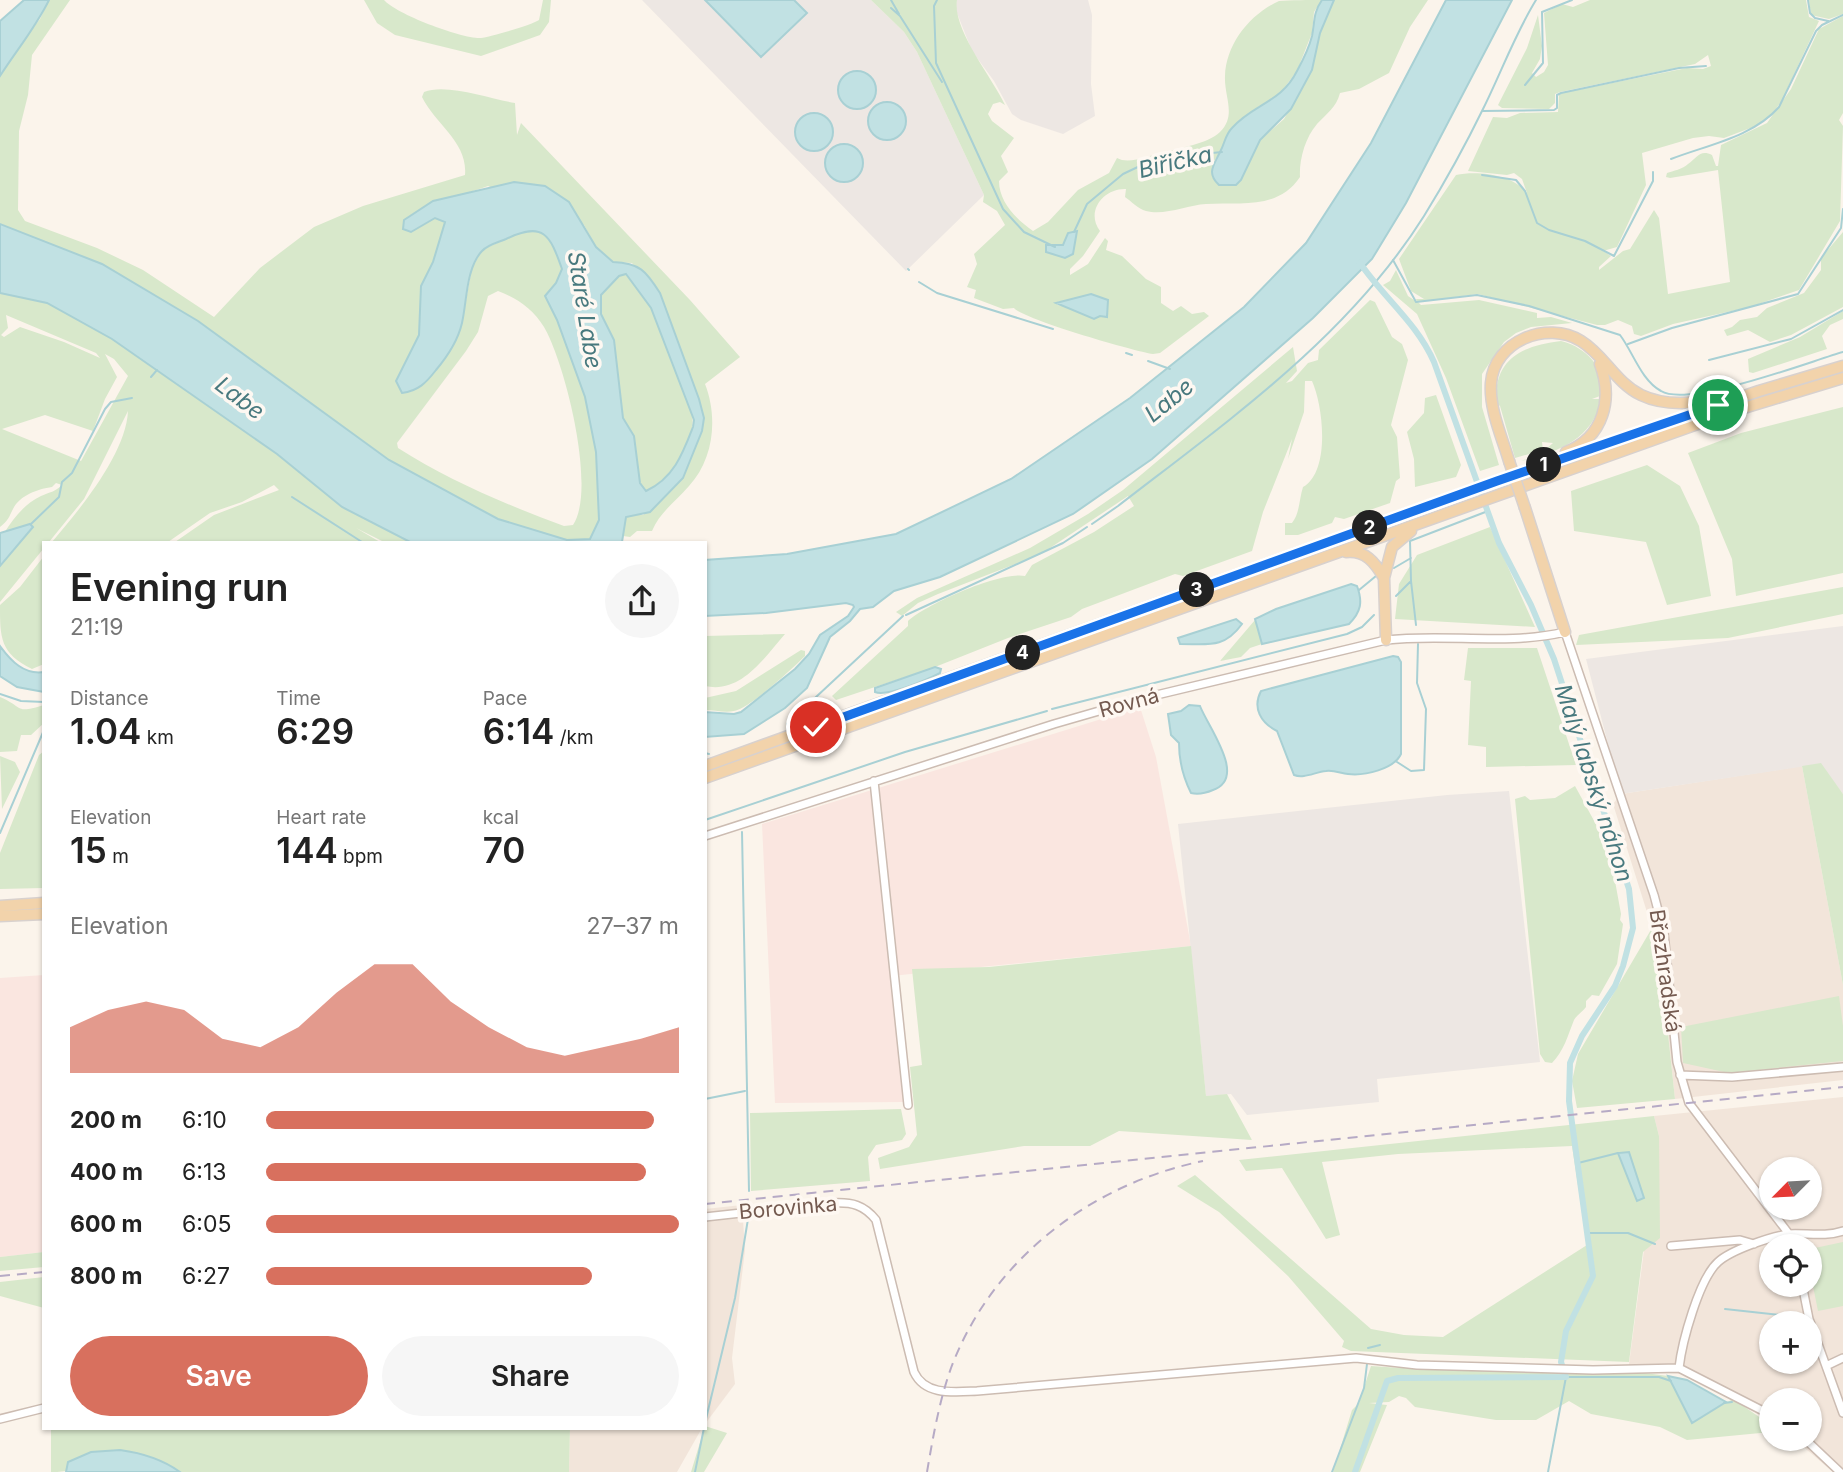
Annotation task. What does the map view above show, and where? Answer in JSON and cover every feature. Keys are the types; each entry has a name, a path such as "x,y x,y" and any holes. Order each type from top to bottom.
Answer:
{"main road":[{"path":"1565,632 1494,411 1490,385 1492,374 1503,353 1530,335 1553,332 1581,341 1616,377 1639,394 1658,401 1698,402 1759,391"},
{"path":"1497,481 1573,449 1589,438 1598,425 1607,401 1606,380 1598,358"},
{"path":"707,765 1497,481 1759,391 1843,366"},
{"path":"707,777 1502,493 1737,411 1843,378"},
{"path":"1386,640 1383,576 1392,547 1397,541 1440,516"},
{"path":"1306,564 1356,551 1367,556 1383,576"},
{"path":"0,906 42,903"},
{"path":"0,916 42,914"}],"street":[{"name":"Rovná","path":"707,835 1038,728 1144,698 1386,640 1422,636 1494,639 1538,637 1565,632"},
{"name":"Březhradská","path":"1565,632 1654,895 1664,933 1679,1075 1696,1115 1789,1234"},
{"path":"874,781 908,1105"},
{"path":"1679,1075 1732,1077 1843,1067"},
{"name":"Borovinka","path":"707,1217 844,1203 869,1211 876,1220 914,1372 922,1385 931,1389 976,1391 1356,1358 1417,1365 1593,1370 1679,1367"},
{"path":"1822,1234 1843,1231"},
{"path":"1671,1246 1740,1240 1754,1244"},
{"path":"1759,1243 1718,1262 1705,1284 1682,1341 1679,1367 1759,1407"},
{"path":"1805,1297 1843,1413"},
{"path":"1826,1366 1843,1357"},
{"path":"0,1419 42,1408"},
{"path":"1818,1451 1840,1472"}],"shaded area":[{"path":"642,0 871,0 904,32 917,52 984,195 906,271"},
{"path":"957,0 1088,0 1092,15 1091,84 1095,116 1063,134 1021,120 1012,114 994,81 972,51 955,8"},
{"path":"1843,626 1843,794 1820,764 1621,794 1586,659"},
{"path":"1140,707 1156,757 1191,946 891,976 903,1102 775,1103 762,824"},
{"path":"1802,766 1843,985 1843,1080 1675,1099 1663,987 1652,928 1613,804 1621,794"},
{"path":"1509,791 1540,1062 1377,1079 1379,1102 1247,1115 1231,1094 1206,1096 1178,824 1447,795"},
{"path":"42,975 42,1252 0,1257 0,978"},
{"path":"1843,1097 1843,1472 1833,1472 1808,1451 1822,1451 1822,1388 1759,1388 1759,1412 1686,1374 1628,1372 1659,1136 1654,1116"},
{"path":"742,1205 745,1250 732,1358 735,1384 707,1421 707,1209"},
{"path":"570,1430 701,1430 677,1472 569,1472"}],"green space":[{"path":"49,0 70,0 32,55 28,95 19,131 18,210 25,221 97,248 143,270 214,317 260,268 314,227 363,206 465,175 465,163 461,153 450,134 428,107 422,97 424,92 456,90 515,103 517,135 521,123 690,300 740,357 705,384 712,410 711,437 704,463 697,475 664,512 652,531 637,531 630,537 623,536 626,517 636,513 643,515 683,478 702,431 699,399 660,293 627,275 651,308 692,411 693,423 687,447 681,458 665,477 646,491 640,483 634,436 623,418 614,340 601,314 601,295 619,276 638,271 632,263 613,262 596,247 584,225 488,186 434,203 404,220 435,217 445,222 433,262 421,286 419,335 396,381 461,327 472,268 482,250 523,231 540,231 552,239 562,269 556,283 545,296 557,320 585,397 596,452 599,521 590,539 567,540 498,519 389,460 198,321 102,264 0,224 0,76 40,19","holes":["498,291 524,305 540,321 561,368 580,456 580,508 573,525 564,526 500,501 458,482 398,448 397,443 478,332 488,296"]},
{"path":"364,0 384,0 430,25 481,38 539,20 543,0 551,0 549,22 540,35 481,56 395,35 377,23"},
{"path":"871,0 957,0 957,12 967,39 1005,105 1000,102 993,104 988,114 992,121 1014,138 1001,156 1008,172 999,181 1002,196 1015,215 1033,231 1048,222 1078,190 1109,173 1117,158 1140,159 1201,143 1220,132 1229,112 1225,76 1230,53 1249,22 1268,7 1279,1 1322,0 1314,12 1312,33 1297,71 1275,100 1259,106 1213,162 1241,180 1260,140 1284,119 1312,70 1320,33 1334,0 1428,0 1410,27 1389,73 1359,89 1340,93 1334,106 1317,124 1306,142 1300,177 1281,195 1258,202 1206,204 1161,212 1137,207 1125,197 1126,189 1111,192 1099,202 1095,216 1100,231 1083,256 1070,269 1070,275 1088,264 1105,238 1108,241 1106,250 1122,256 1146,279 1161,287 1161,303 1173,311 1181,306 1192,314 1204,312 1209,316 1160,353 1153,354 1079,334 1014,308 1003,309 974,298 976,290 967,287 977,264 974,254 1005,225 997,211 983,202 984,195 917,52 904,32","holes":["1091,294 1107,303 1107,310 1057,305 1059,301 1066,302"]},
{"path":"1590,0 1806,0 1809,17 1819,21 1781,102 1770,117 1724,138 1693,138 1642,153 1646,185 1617,247 1603,251 1611,256 1599,270 1623,251 1630,249 1654,210 1659,218 1668,294 1730,282 1718,170 1670,178 1666,177 1667,173 1683,167 1704,153 1712,155 1718,166 1721,145 1767,123 1791,89 1819,29 1843,16 1843,113 1839,120 1843,126 1840,221 1799,290 1750,307 1673,324 1641,336 1634,334 1632,326 1618,320 1597,325 1478,294 1418,302 1421,305 1479,300 1537,313 1537,318 1551,317 1572,323 1531,327 1516,333 1504,342 1482,374 1482,407 1499,465 1480,471 1446,378 1417,314 1383,285 1390,281 1396,270 1408,296 1417,302 1416,299 1424,299 1411,291 1399,259 1456,175 1495,175 1514,182 1527,193 1522,179 1514,173 1507,175 1468,171 1493,117 1558,112 1559,95 1562,93 1687,68 1703,69 1711,66 1708,55 1695,64 1560,92 1555,94 1555,103 1549,109 1502,108 1498,105 1527,48 1538,15 1542,46 1540,59 1532,73 1536,77 1544,72 1548,65 1544,13 1562,4 1573,7"},
{"path":"1809,0 1843,0 1843,14 1829,19 1811,15"},
{"path":"1843,232 1843,307 1791,335 1770,342 1748,330 1727,336 1724,330 1740,320 1757,317 1767,308 1804,293 1821,270 1821,258"},
{"path":"0,293 47,303 112,339 277,454 342,507 408,541 382,541 356,528 378,541 176,541 214,515 279,490 274,485 242,502 210,513 169,541 53,541 88,497 110,463 125,428 128,411 84,499 50,541 42,541 42,550 0,602 0,566 32,527 4,533 24,507 62,485 56,483 52,487 25,496 16,504 7,521 0,527","holes":["6,315 96,353 100,358 20,327 4,337 1,335 8,328","105,354 114,359 128,376 81,461 2,429 45,415 93,431 117,377"]},
{"path":"1370,300 1375,302 1392,337 1402,344 1408,360 1391,425 1397,437 1400,478 1396,481 1390,503 1344,519 1335,517 1332,523 1298,535 1285,535 1285,523 1292,523 1295,519 1303,487 1312,479 1321,453 1319,405 1312,381 1305,381 1304,412 1288,459 1292,439 1263,512 1252,551 1183,576 1175,574 1082,609 1071,617 935,667 836,700 832,696 908,626 908,621 917,614 964,590 999,579 1025,576 1032,565 1094,532 1134,506 1128,496 1041,554 938,594 918,603 902,616 896,612 917,598 1030,548 1088,514 1123,490 1293,347 1297,371 1286,383 1292,381 1308,363 1318,360 1319,350"},
{"path":"1843,311 1843,319 1830,325 1822,336 1827,349 1749,372 1748,359 1800,337"},
{"path":"1561,341 1578,348 1598,368 1602,386 1600,396 1592,399 1602,399 1590,425 1572,442 1548,453 1521,461 1548,452 1546,449 1553,443 1542,442 1543,450 1515,458 1500,406 1496,403 1500,375 1505,365 1523,351"},
{"path":"1436,395 1461,465 1456,477 1415,487 1414,459 1407,432 1424,413 1425,398"},
{"path":"1843,407 1843,573 1736,596 1732,559 1688,453 1741,433"},
{"path":"1647,465 1680,486 1699,526 1711,596 1667,605 1646,542 1574,531 1571,491"},
{"path":"1490,527 1535,627 1395,619 1399,584 1417,555"},
{"path":"42,559 42,665 32,669 13,657 4,643 0,627 0,605 20,587"},
{"path":"1843,587 1843,614 1728,638 1576,645 1579,635"},
{"path":"1255,620 1262,644 1250,648 1241,657 1220,661"},
{"path":"785,634 751,672 730,685 718,687 707,686 707,636"},
{"path":"1468,648 1537,648 1576,765 1486,767 1486,747 1468,745 1471,681 1464,680"},
{"path":"801,650 805,651 805,656 750,703 734,711 707,710 707,698 736,691"},
{"path":"0,697 24,709 42,706 42,725 31,735 21,735 17,751 0,752"},
{"path":"42,753 42,888 0,889 0,853"},
{"path":"0,756 15,762 20,772 2,809"},
{"path":"1821,763 1843,794 1843,985 1802,766"},
{"path":"1575,786 1609,848 1620,920 1623,924 1617,964 1599,996 1592,995 1586,1001 1586,1007 1574,1020 1563,1048 1552,1063 1545,1062 1540,1054 1515,799 1525,796 1530,800 1555,798"},
{"path":"1652,928 1663,987 1675,1099 1577,1108 1572,1081 1578,1054"},
{"path":"1191,946 1206,1096 1227,1094 1252,1140 1119,1131 1090,1146 1024,1146 880,1169 878,1158 909,1147 917,1135 910,1067 922,1065 912,969 989,967"},
{"path":"1839,996 1843,1026 1843,1061 1729,1073 1683,1063 1681,1027"},
{"path":"901,1109 906,1134 902,1140 876,1145 868,1157 870,1181 751,1191 750,1113"},
{"path":"1654,1116 1659,1136 1660,1238 1643,1252 1629,1362 1351,1351 1342,1347 1344,1341 1288,1276 1219,1212 1177,1186 1195,1175 1371,1329 1404,1335 1443,1337 1587,1245 1572,1146 1398,1154 1322,1162 1340,1235 1326,1239 1282,1168 1246,1171 1239,1160"},
{"path":"1843,1242 1843,1306 1818,1311 1815,1297 1822,1297 1822,1246"},
{"path":"42,1252 42,1267 0,1271 0,1257"},
{"path":"42,1277 42,1307 0,1296 0,1282"},
{"path":"1371,1366 1631,1372 1668,1376 1692,1422 1733,1399 1759,1417 1759,1433 1687,1440 1660,1427 1591,1414 1569,1401 1536,1420 1496,1420 1415,1407 1406,1398 1399,1396 1389,1402 1369,1403 1387,1405 1360,1472 1333,1472 1352,1410 1359,1403"},
{"path":"707,1427 727,1433 704,1472 691,1472 704,1430 707,1430"},
{"path":"51,1430 570,1430 569,1472 180,1472 161,1461 129,1455 86,1467 51,1472"}],"water":[{"path":"24,0 49,0 0,76 0,21"},
{"path":"705,0 794,0 807,13 761,57"},
{"path":"1322,0 1334,0 1320,33 1312,70 1291,109 1260,140 1241,180 1236,185 1219,185 1213,177 1212,169 1228,133 1240,120 1275,97 1290,82 1308,49 1316,13"},
{"name":"Labe","path":"1446,0 1512,0 1406,203 1372,259 1313,318 1152,459 1073,514 940,577 894,591 873,607 860,609 830,637 807,688 785,708 744,734 707,737 707,712 741,712 795,669 809,654 820,635 848,616 854,607 846,603 766,613 707,616 707,560 787,554 896,534 1011,479 1130,398 1244,307 1306,243 1371,143"},
{"path":"857,71 870,77 876,90 870,103 857,109 844,103 838,90 844,77"},
{"path":"887,102 900,108 906,121 900,134 887,140 874,134 868,121 874,108"},
{"path":"814,113 827,119 833,132 827,145 814,151 801,145 795,132 801,119"},
{"path":"844,144 857,150 863,163 857,176 844,182 831,176 825,163 831,150"},
{"path":"514,182 545,186 569,202 596,247 613,262 636,266 651,279 660,293 704,418 702,431 683,478 650,512 626,517 622,541 408,541 342,507 277,454 112,339 47,303 0,293 0,224 102,264 198,321 389,460 498,519 567,540 590,539 599,520 596,452 585,397 557,320 545,296 556,283 562,269 554,247 544,234 529,231 490,245 482,251 473,266 458,336 448,354 421,386 402,393 396,381 419,335 421,286 433,262 445,222 435,218 411,232 403,229 404,220 433,201","holes":["626,274 651,308 694,420 689,437 671,472 646,491 640,483 634,436 623,418 614,340 601,314 601,295 619,276"]},
{"path":"1077,231 1073,254 1065,258 1046,252 1046,245 1063,245 1068,233"},
{"path":"1091,294 1108,300 1107,317 1094,319 1056,303"},
{"path":"30,524 33,527 0,566 0,533"},
{"path":"1351,584 1357,586 1360,602 1356,615 1349,624 1262,644 1255,619 1276,609"},
{"path":"1236,619 1242,624 1229,638 1207,644 1180,644 1178,638"},
{"path":"0,646 13,662 24,669 42,672 42,692 17,687 0,676"},
{"path":"1393,656 1398,657 1401,662 1401,754 1397,759 1386,767 1362,774 1329,771 1306,776 1294,775 1277,731 1266,724 1258,709 1261,691"},
{"path":"935,667 941,669 940,673 926,680 897,690 875,692 875,688"},
{"path":"1189,705 1200,706 1223,751 1227,775 1223,784 1197,794 1191,793 1186,781 1179,743 1171,735 1168,714 1181,711"},
{"path":"1629,1152 1644,1198 1637,1201 1618,1153"},
{"path":"1668,1376 1687,1380 1726,1402 1692,1423"},
{"path":"120,1450 152,1457 180,1472 66,1472 68,1462 91,1452"}],"waterway":[{"path":"891,0 899,14"},
{"name":"Biřička","path":"937,0 934,6 936,63 1003,209 1024,232 1055,247"},
{"path":"1092,524 1202,441 1284,374 1360,300 1394,260 1424,216 1462,150 1536,0"},
{"path":"1525,85 1543,63 1542,12 1572,0"},
{"path":"1808,0 1810,13 1815,18 1828,21"},
{"path":"891,8 900,16 942,82"},
{"path":"1671,159 1743,133 1768,117 1779,107 1816,31 1822,25 1843,15"},
{"path":"1483,111 1554,110 1557,108 1557,95 1561,93 1679,68 1706,66"},
{"name":"Biřička","path":"1074,232 1087,204 1123,174 1142,165 1183,156 1222,152"},
{"path":"1482,175 1516,180 1525,191 1537,223 1549,230 1585,241 1614,256 1653,181 1653,172"},
{"path":"1628,344 1672,328 1798,294 1841,228 1843,209"},
{"path":"1393,260 1416,302 1477,295 1529,306 1620,335 1648,380 1661,391 1675,395 1722,389 1843,352"},
{"name":"Malý labský náhon","path":"1355,1472 1387,1381 1398,1378 1566,1377 1561,1362 1566,1331 1593,1276 1569,1101 1570,1063 1582,1036 1615,986 1633,928 1629,889 1554,659 1531,605 1499,543 1434,362 1419,335 1360,263"},
{"path":"919,282 937,293 1053,329"},
{"path":"1709,360 1791,339 1843,310"},
{"path":"1126,353 1132,355"},
{"name":"Labe","path":"1148,361 1170,369"},
{"path":"151,377 157,370"},
{"path":"31,524 59,497 62,482 72,473 105,409 111,402 132,398"},
{"path":"292,497 360,541"},
{"path":"1396,596 1411,581 1410,541 1488,511"},
{"path":"906,615 1063,543 1087,527"},
{"path":"1394,568 1411,558"},
{"path":"1359,590 1376,576"},
{"path":"1411,581 1416,625"},
{"path":"1052,709 1347,634 1362,627 1374,615"},
{"path":"787,724 903,616"},
{"path":"1397,762 1411,771 1424,770 1426,709 1417,683 1418,644"},
{"path":"0,694 21,701 42,702"},
{"path":"707,819 905,752 1047,711"},
{"path":"0,833 42,735"},
{"path":"742,832 749,1191"},
{"path":"707,1099 745,1091"},
{"path":"1578,1163 1618,1153"},
{"path":"707,1415 735,1298 748,1219"},
{"path":"1588,1233 1628,1233 1655,1244"},
{"path":"1725,1309 1759,1313"},
{"path":"1368,1348 1380,1345"},
{"path":"1332,1472 1364,1388 1367,1364"},
{"path":"1548,1472 1566,1377 1659,1377 1671,1381"},
{"path":"1724,1403 1732,1402"},
{"path":"695,1472 704,1430"}],"railway":[{"path":"707,1204 1843,1087"},
{"path":"927,1472 951,1368 969,1329 992,1293 1019,1261 1050,1232 1085,1208 1122,1188 1162,1172 1203,1161"},
{"path":"0,1276 42,1272"}],"route":[{"path":"816,727 1497,481 1718,405"}],"water label":[{"name":"Staré Labe","path":"585,310"}]}
